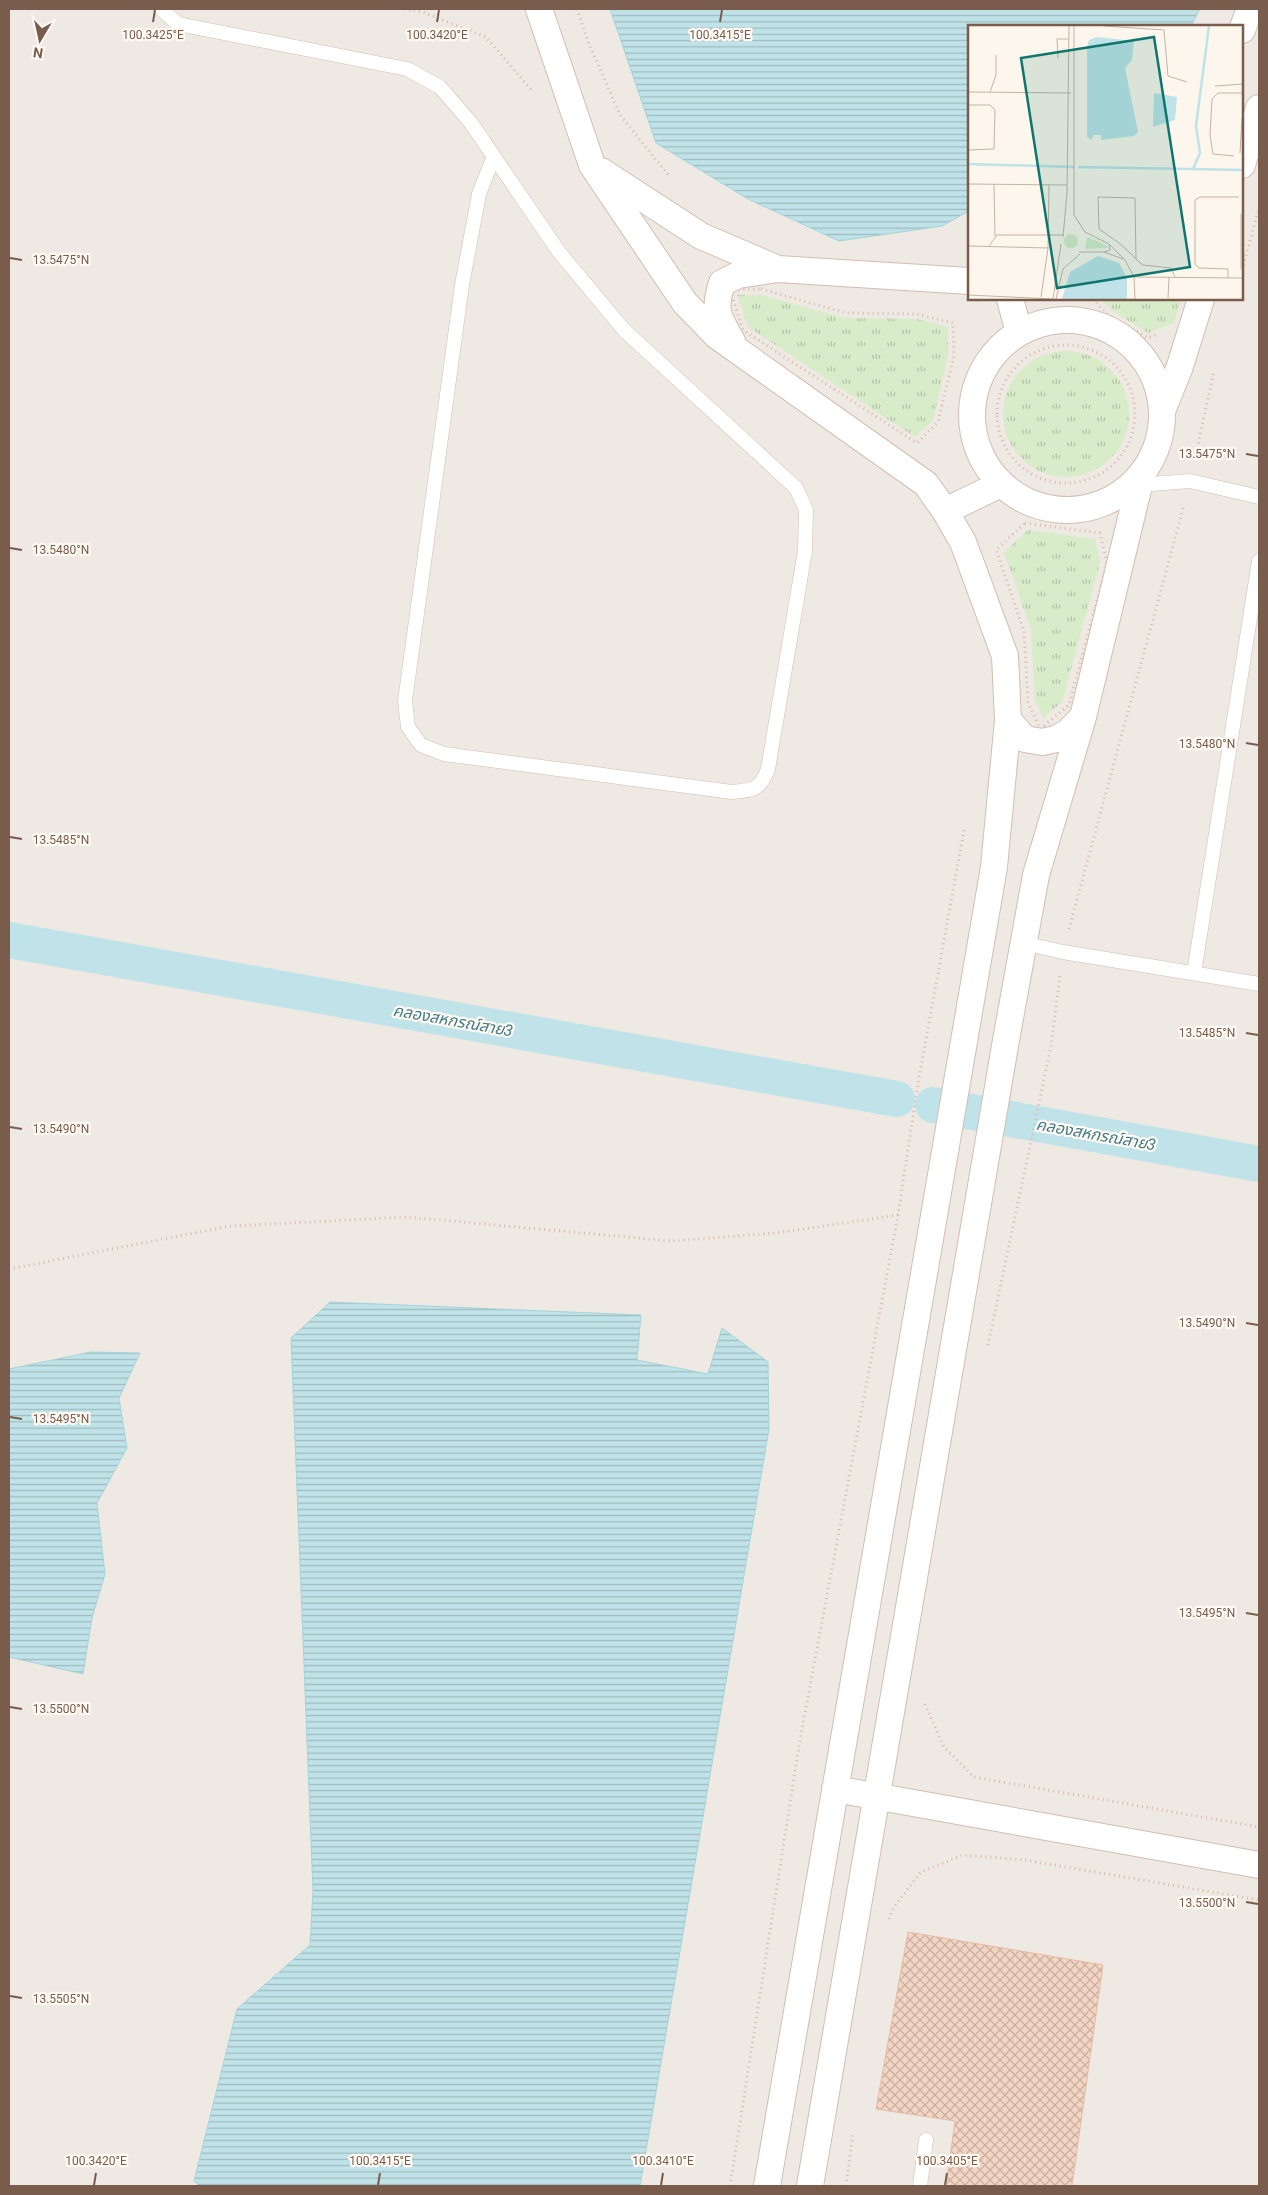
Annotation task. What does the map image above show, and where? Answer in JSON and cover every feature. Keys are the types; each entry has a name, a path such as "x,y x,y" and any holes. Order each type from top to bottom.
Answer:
{"street":[{"path":"539,9 592,165 685,303 717,336 926,484 964,542 1006,656 1008,720 994,867 767,2186"},
{"path":"1243,27 1250,9"},
{"path":"1243,162 1259,108"},
{"path":"592,165 701,236 778,269"},
{"path":"736,348 720,320 716,301 722,283 738,275 778,269 968,281"},
{"path":"1010,300 1019,332"},
{"path":"810,2186 1036,875 1076,711 1140,479 1158,444 1162,411 1179,370 1201,300"},
{"path":"1140,479 1119,494 1090,507 1058,510 1028,501 1001,484 980,456 971,421 975,386 992,355 1019,332 1050,321 1082,320 1113,331 1138,351 1155,379 1162,411"},
{"path":"945,511 1001,484"},
{"path":"1008,720 1025,739 1042,742 1056,740 1068,732 1076,711"},
{"path":"835,1788 1259,1864"}],"lane":[{"path":"161,9 178,24 407,69 440,87 471,123 494,156 559,252 624,330 796,488 806,510 805,551 768,769 763,782 752,790 732,792 444,754 421,745 408,726 405,701 462,286 479,194 494,156"},
{"path":"1140,479 1190,481 1259,497"},
{"path":"1194,973 1259,561"},
{"path":"1024,944 1259,984"},
{"path":"920,2186 926,2140"}],"path":[{"path":"404,9 423,12 486,37 537,98"},
{"path":"577,9 589,44 620,114 676,184"},
{"path":"1243,266 1259,208"},
{"path":"761,289 846,313 917,314 953,323 954,356 938,422 917,443 895,430 743,330 730,290 761,289"},
{"path":"1094,300 1107,314 1148,338 1163,333"},
{"path":"1069,344 1094,351 1114,364 1128,382 1136,413 1133,436 1122,457 1104,473 1081,482 1063,484 1039,478 1019,465 1004,446 997,424 1001,389 1013,369 1032,354 1055,346 1069,344"},
{"path":"988,1346 1051,1046 1063,952 1190,481 1216,364"},
{"path":"1025,523 1100,533 1107,563 1076,711 1040,729 1028,702 1024,631 996,550 1025,523"},
{"path":"730,2186 800,1740 898,1215 919,1078 964,828"},
{"path":"9,1269 230,1226 408,1217 671,1241 776,1233 898,1215 936,1199"},
{"path":"927,1695 925,1704 944,1747 974,1777 1259,1827"},
{"path":"887,1925 894,1907 921,1872 964,1855 1025,1860 1259,1900"},
{"path":"846,2186 854,2128"}],"shaded area":[{"path":"9,9 1259,9 1259,2186 9,2186"}],"green space":[{"path":"737,295 761,295 845,318 917,319 948,327 948,356 933,420 915,437 748,327"},
{"path":"1101,300 1181,300 1174,323 1148,333 1111,310"},
{"path":"1066,351 1090,356 1110,370 1124,390 1129,414 1124,438 1110,458 1090,472 1066,477 1042,472 1022,458 1008,438 1003,414 1008,390 1022,370 1042,356"},
{"path":"1028,530 1095,539 1100,563 1062,702 1043,718 1035,700 1031,630 1004,552"}],"water":[{"path":"610,9 1200,9 1192,25 968,25 968,212 942,226 839,241 748,199 656,143"},
{"path":"330,1302 641,1315 637,1360 708,1374 722,1328 768,1362 769,1429 640,2186 199,2186 194,2181 237,2009 310,1945 313,1891 291,1338"},
{"path":"91,1352 140,1353 119,1398 127,1448 97,1503 105,1574 92,1618 83,1674 9,1657 9,1369"}],"building":[{"path":"908,1932 1103,1965 1072,2186 946,2186 955,2121 876,2109"}],"waterway":[{"name":"คลองสหกรณ์สาย3","path":"9,940 897,1099"},
{"name":"คลองสหกรณ์สาย3","path":"933,1105 1259,1164"}]}
